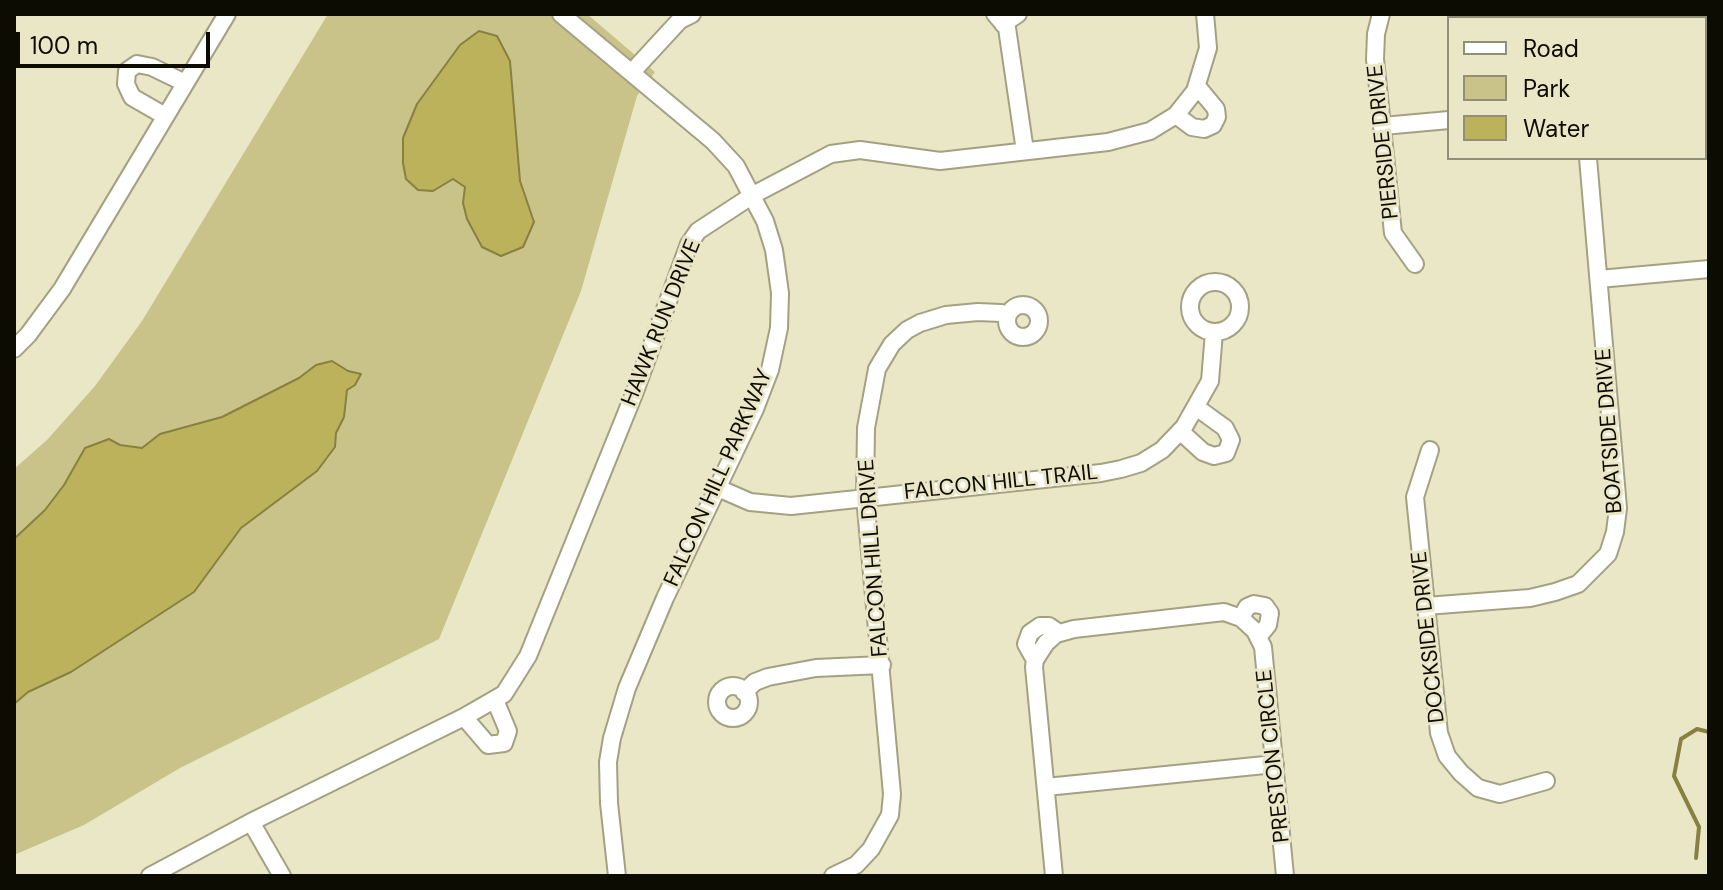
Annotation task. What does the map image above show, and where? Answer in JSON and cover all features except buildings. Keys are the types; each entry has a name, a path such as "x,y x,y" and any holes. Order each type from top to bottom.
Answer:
{"street":[{"path":"14,349 62,289 227,14"},
{"name":"FALCON HILL PARKWAY","path":"561,14 713,141 736,166 753,195 774,250 780,293 779,328 770,370 646,641 612,738 608,762 609,803 617,876"},
{"path":"632,72 680,20 692,14"},
{"path":"1018,14 999,19 1007,28 1025,151"},
{"name":"HAWK RUN DRIVE","path":"150,876 504,694 528,656 634,394 689,244 710,221 831,154 860,150 940,161 1108,142 1150,131 1176,115 1197,86 1208,48 1205,14"},
{"name":"PIERSIDE DRIVE","path":"1381,14 1375,59 1393,233 1415,264"},
{"path":"165,116 132,97 126,84 127,71 137,64 152,67 185,83"},
{"path":"1176,115 1192,127 1204,129 1213,125 1217,117 1216,109 1197,86"},
{"path":"1383,126 1447,120"},
{"name":"BOATSIDE DRIVE","path":"1426,606 1530,598 1555,592 1578,584 1608,554 1618,508 1588,160"},
{"path":"1599,279 1709,269"},
{"name":"FALCON HILL DRIVE","path":"833,876 856,865 871,849 890,815 892,794 865,497 866,428 877,369 892,344 907,330 946,315 978,312 1008,315"},
{"name":"FALCON HILL TRAIL","path":"718,488 750,502 779,506 1111,471 1141,463 1162,450 1196,407 1210,381 1214,332"},
{"path":"1180,431 1203,452 1214,456 1226,453 1231,440 1225,428 1196,407"},
{"name":"DOCKSIDE DRIVE","path":"1430,450 1415,497 1436,717 1447,756 1478,788 1489,792 1500,794 1546,781"},
{"name":"PRESTON CIRCLE","path":"1054,876 1035,660 1046,643 1059,633 1074,629 1224,612 1241,618 1247,607 1254,604 1265,606 1270,619 1259,636 1263,647 1285,876"},
{"path":"1241,618 1259,636"},
{"path":"744,692 755,682 768,677 816,668 882,665"},
{"path":"464,717 488,745 493,747 504,743 508,731 495,700"},
{"path":"1046,787 1275,764"},
{"path":"251,822 282,876"}],"green space":[{"path":"328,14 587,14 655,72 637,96 581,291 439,639 180,768 84,825 14,855 14,469 47,440 95,386 142,321"}],"water":[{"path":"479,31 497,36 510,61 520,181 534,222 523,247 501,256 482,247 467,219 463,203 465,187 453,179 433,191 418,190 406,179 403,163 403,138 417,104 460,45"},
{"path":"332,361 348,371 361,374 355,385 347,390 344,417 336,433 335,447 317,471 241,528 194,592 71,672 28,692 14,704 14,539 45,510 64,485 85,448 109,439 120,445 142,448 160,434 222,417 299,378 316,365"}],"waterway":[{"path":"1696,858 1699,827 1674,776 1681,739 1697,729 1709,732"}]}
